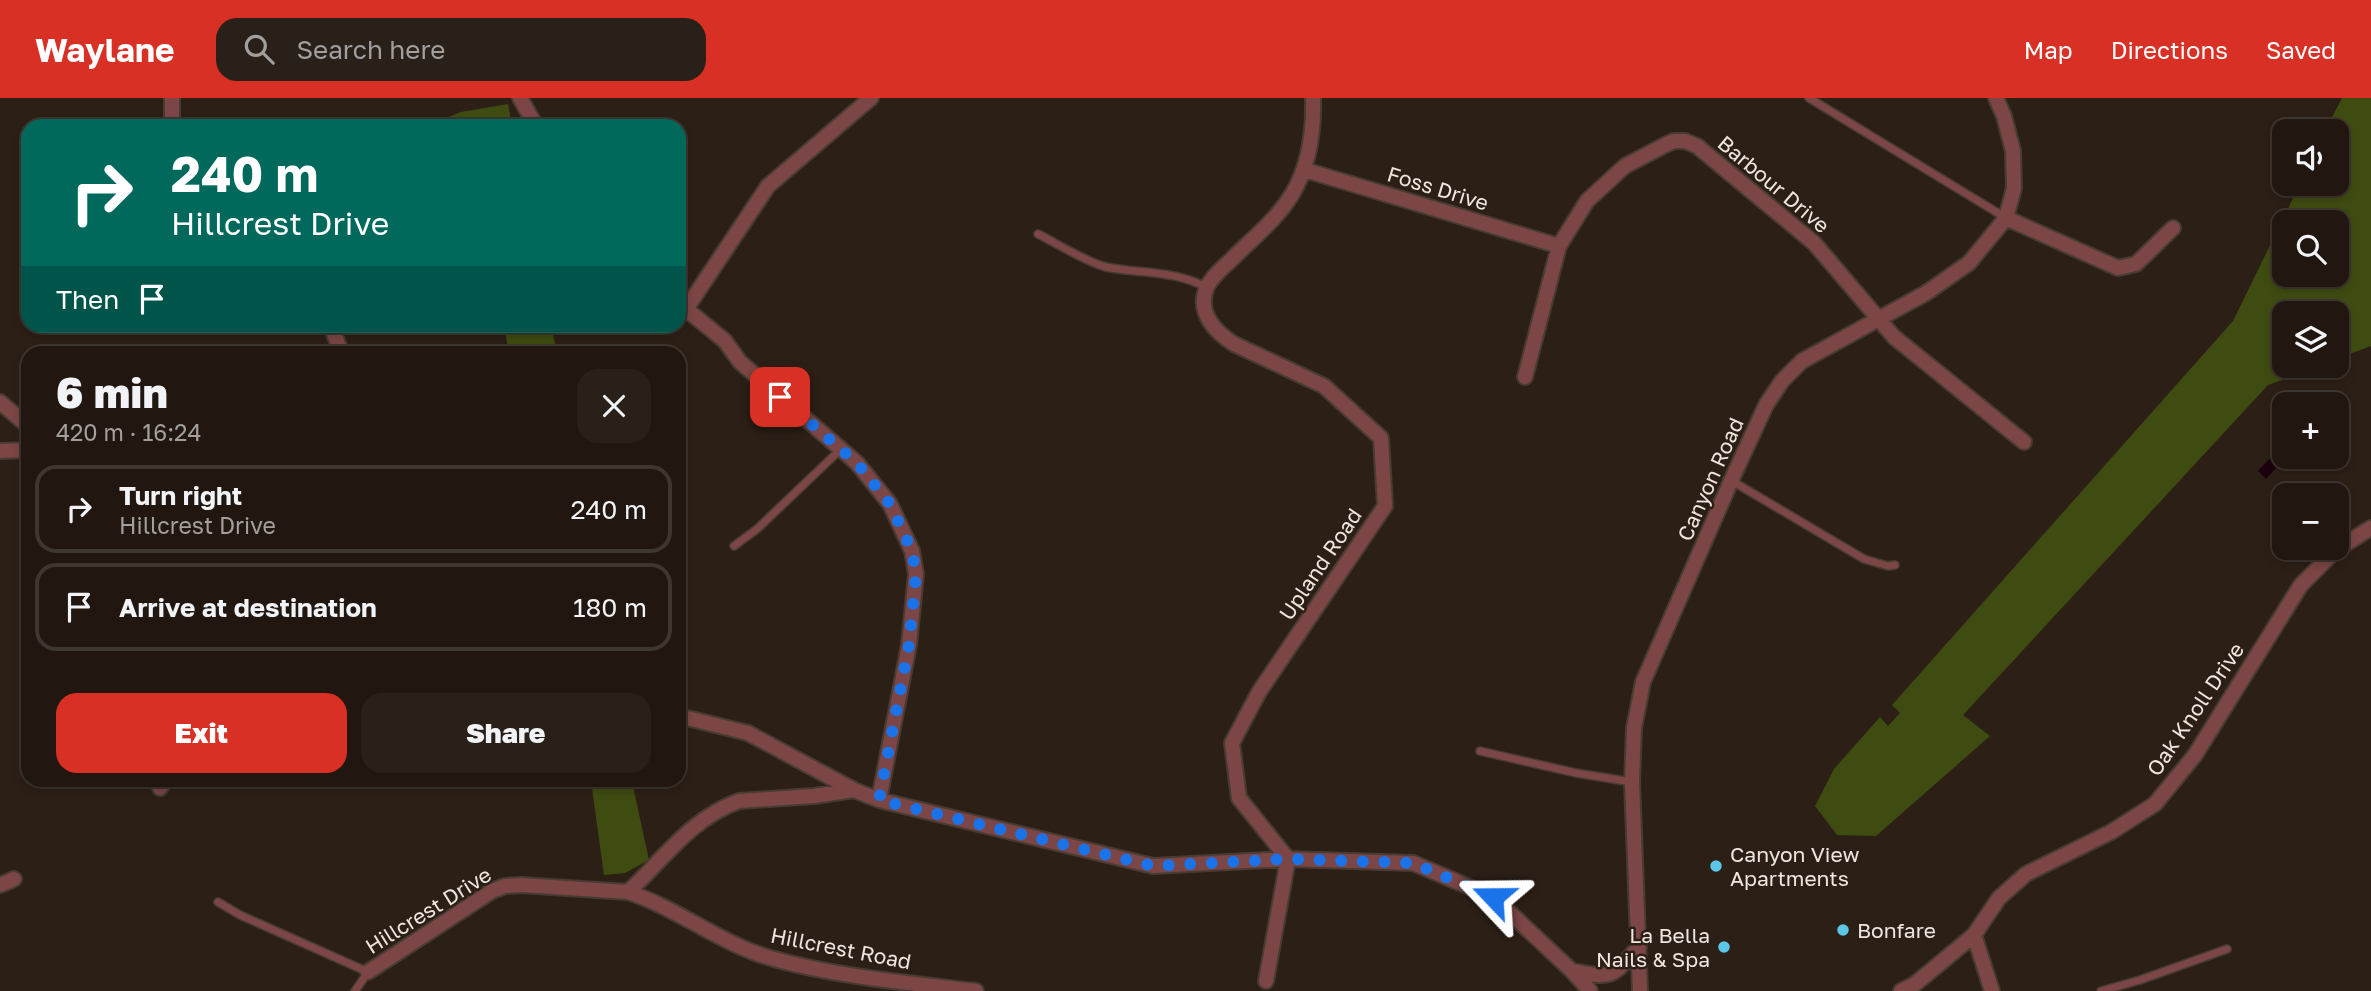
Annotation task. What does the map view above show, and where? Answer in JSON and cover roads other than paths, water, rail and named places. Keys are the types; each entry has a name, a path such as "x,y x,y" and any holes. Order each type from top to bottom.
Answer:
{"street":[{"path":"172,98 172,119"},
{"path":"520,98 532,119"},
{"path":"686,301 768,186 871,98"},
{"path":"1207,288 1218,272 1270,222 1290,198 1304,170 1313,118 1313,98"},
{"name":"Canyon Road","path":"1640,991 1632,782 1634,728 1643,682 1766,405 1782,381 1802,361 1926,293 1969,263 2006,218 2014,188 2013,151 2004,116 1996,98"},
{"name":"Barbour Drive","path":"1525,377 1559,246 1587,201 1625,166 1674,141 1685,141 1697,146 1814,243 1894,337 2024,442"},
{"name":"Foss Drive","path":"1304,170 1559,246"},
{"path":"2006,218 2118,268 2136,264 2173,228"},
{"name":"Upland Road","path":"1207,288 1204,306 1210,325 1221,336 1324,386 1381,438 1385,506 1259,692 1232,743 1240,798 1288,859"},
{"path":"686,308 725,341 740,362 857,463 890,504 912,551 916,574 909,645 879,800"},
{"path":"0,402 21,420"},
{"path":"0,451 21,450"},
{"name":"Oak Knoll Drive","path":"1901,991 1915,984 1974,935 1999,898 2025,874 2111,832 2155,804 2195,755 2301,585 2337,549 2371,528"},
{"path":"686,718 748,733 854,790 879,800 1153,866 1288,859 1413,863 1493,897 1590,991"},
{"path":"628,892 688,830 730,805 854,790"},
{"path":"1266,981 1288,859"},
{"name":"Hillcrest Drive","path":"368,972 492,891 505,886 628,892"},
{"name":"Hillcrest Road","path":"628,892 728,942 774,959 870,978 975,991"},
{"path":"1974,935 1992,991"},
{"path":"1572,971 1602,977 1614,974 1639,947"}],"lane":[{"path":"1809,98 2006,218"},
{"path":"1038,233 1104,267 1153,271 1194,281 1207,288"},
{"path":"734,546 757,529 841,449"},
{"path":"1731,481 1864,559 1888,566 1895,565"},
{"path":"1480,751 1576,773 1632,782"},
{"path":"218,902 240,915 368,972 355,991"},
{"path":"2101,991 2227,949"}],"place":[{"name":"Canyon View Apartments","path":"1716,866"},
{"name":"Bonfare","path":"1843,930"},
{"name":"La Bella Nails & Spa","path":"1724,947"}]}
